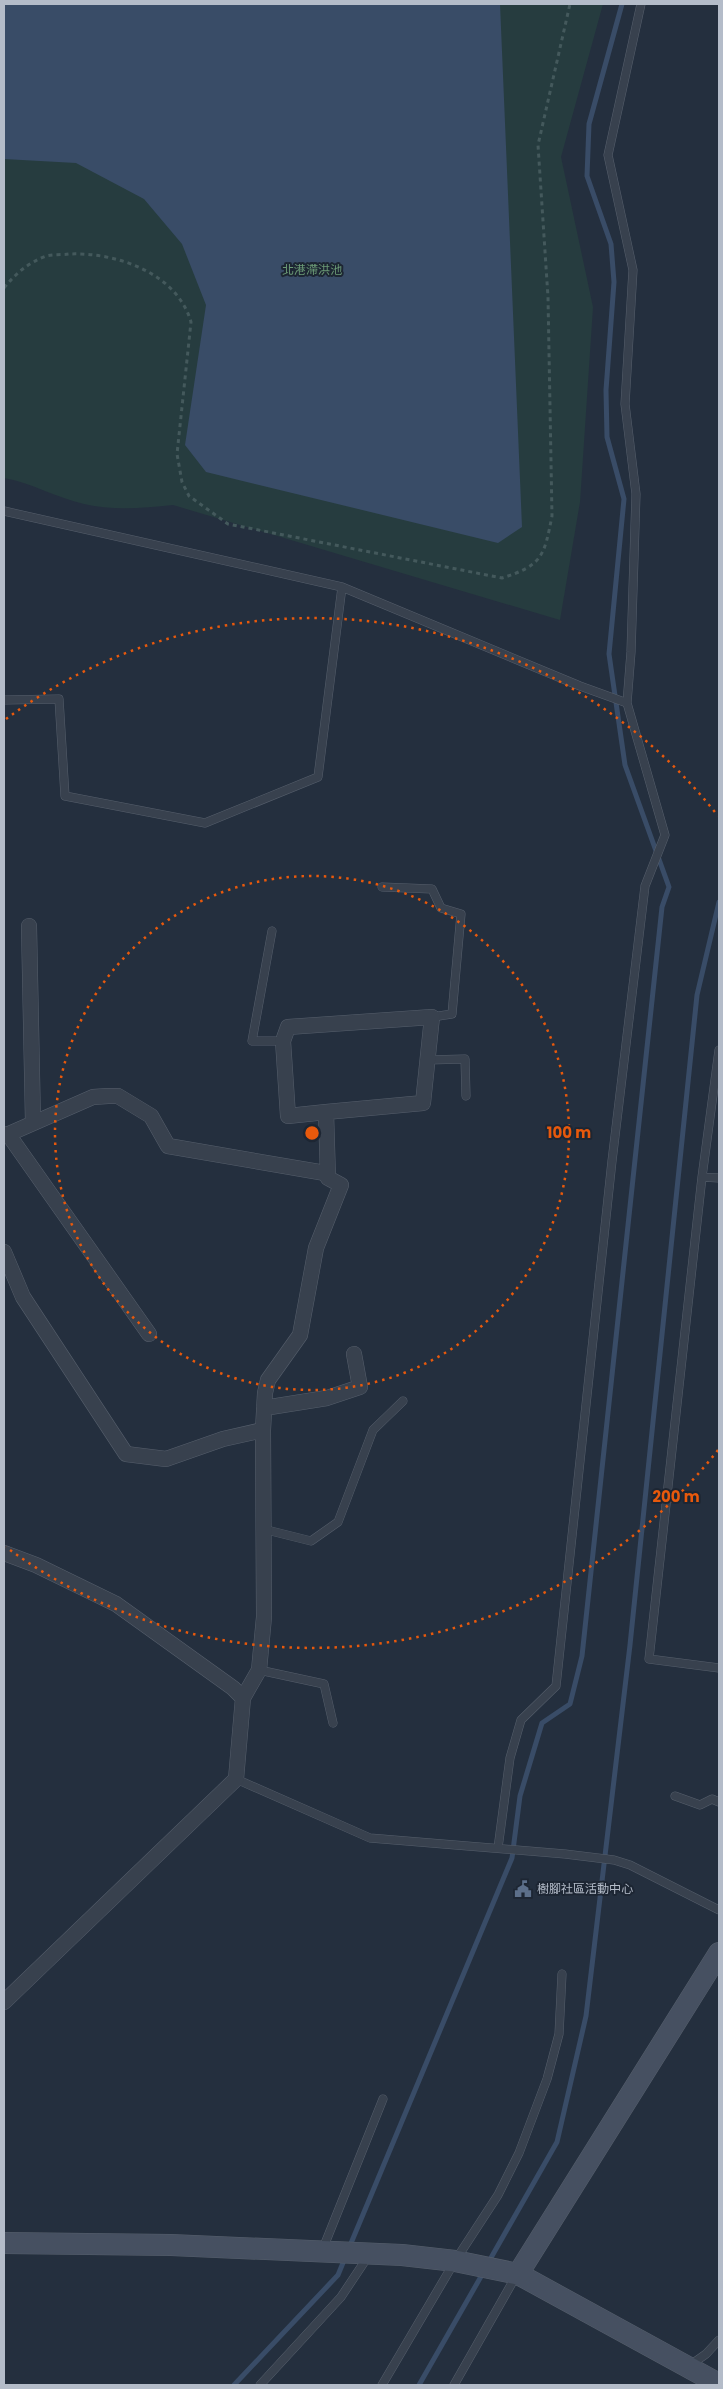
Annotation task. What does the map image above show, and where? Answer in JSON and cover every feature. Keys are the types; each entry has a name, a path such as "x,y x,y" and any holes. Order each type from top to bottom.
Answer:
{"street":[{"path":"29,926 33,1122"},
{"path":"432,1017 423,1103 288,1116 283,1040 288,1027 432,1017"},
{"path":"4,2002 236,1779 243,1698 259,1670 264,1617 262,1529 263,1430 268,1380 300,1335 316,1248 341,1185 328,1178 325,1173 168,1146 151,1116 118,1096 93,1097 6,1135 149,1334"},
{"path":"326,1112 328,1178"},
{"path":"4,1252 23,1297 126,1454 166,1459 223,1439 263,1430"},
{"path":"264,1408 327,1398 360,1387 354,1354"},
{"path":"4,1553 36,1565 116,1604 234,1688 243,1698"},
{"path":"518,2274 719,1952"},
{"path":"4,2243 171,2245 322,2251 455,2261 518,2274 719,2384"}],"lane":[{"path":"501,1848 510,1758 522,1720 556,1686 611,1171 645,886 665,836 627,702 631,652 636,494 625,404 633,270 608,155 641,4"},
{"path":"4,511 342,587 580,686 627,702"},
{"path":"4,700 59,699 65,796 205,822 318,777 342,587"},
{"path":"382,886 432,889 441,908 461,914 452,1014 432,1017"},
{"path":"272,931 252,1041 283,1040"},
{"path":"719,1050 718,1073 702,1177 648,1659 719,1668"},
{"path":"427,1060 465,1059 466,1096"},
{"path":"702,1177 719,1178"},
{"path":"262,1529 311,1541 338,1522 374,1430 403,1401"},
{"path":"259,1670 324,1684 334,1723"},
{"path":"236,1779 370,1838 591,1856 614,1860 630,1865 719,1910"},
{"path":"675,1796 700,1805 712,1798 719,1802"},
{"path":"382,2385 455,2261 498,2195 519,2153 547,2079 558,2034 562,1974"},
{"path":"322,2251 383,2100"},
{"path":"260,2385 341,2297 370,2254"},
{"path":"454,2385 518,2274"},
{"path":"688,2366 706,2354 719,2340"}],"path":[{"path":"4,288 20,269 48,255 76,254 109,257 137,266 157,278 174,293 187,309 191,322 177,454 182,482 189,496 228,524 502,578 522,572 538,561 546,544 552,516 548,296 538,145 570,4"}],"green space":[{"name":"北港滯洪池","path":"4,4 603,4 561,157 593,307 580,502 560,620 173,505 106,508 74,501 25,483 4,478"}],"water":[{"name":"北港滯洪池","path":"4,4 500,4 522,527 498,543 206,472 185,445 206,305 182,244 144,199 76,163 4,159"}],"waterway":[{"path":"349,2248 512,1858 520,1796 542,1723 570,1704 582,1656 662,907 669,887 625,765 609,654 624,499 607,437 606,390 614,282 611,244 587,176 589,124 622,4"},
{"path":"488,2263 557,2142 586,2016 630,1645 697,995 719,902"},
{"path":"234,2385 338,2275 345,2258"},
{"path":"419,2385 483,2273"}],"place":[{"name":"樹腳社區活動中心","path":"523,1889"}]}
